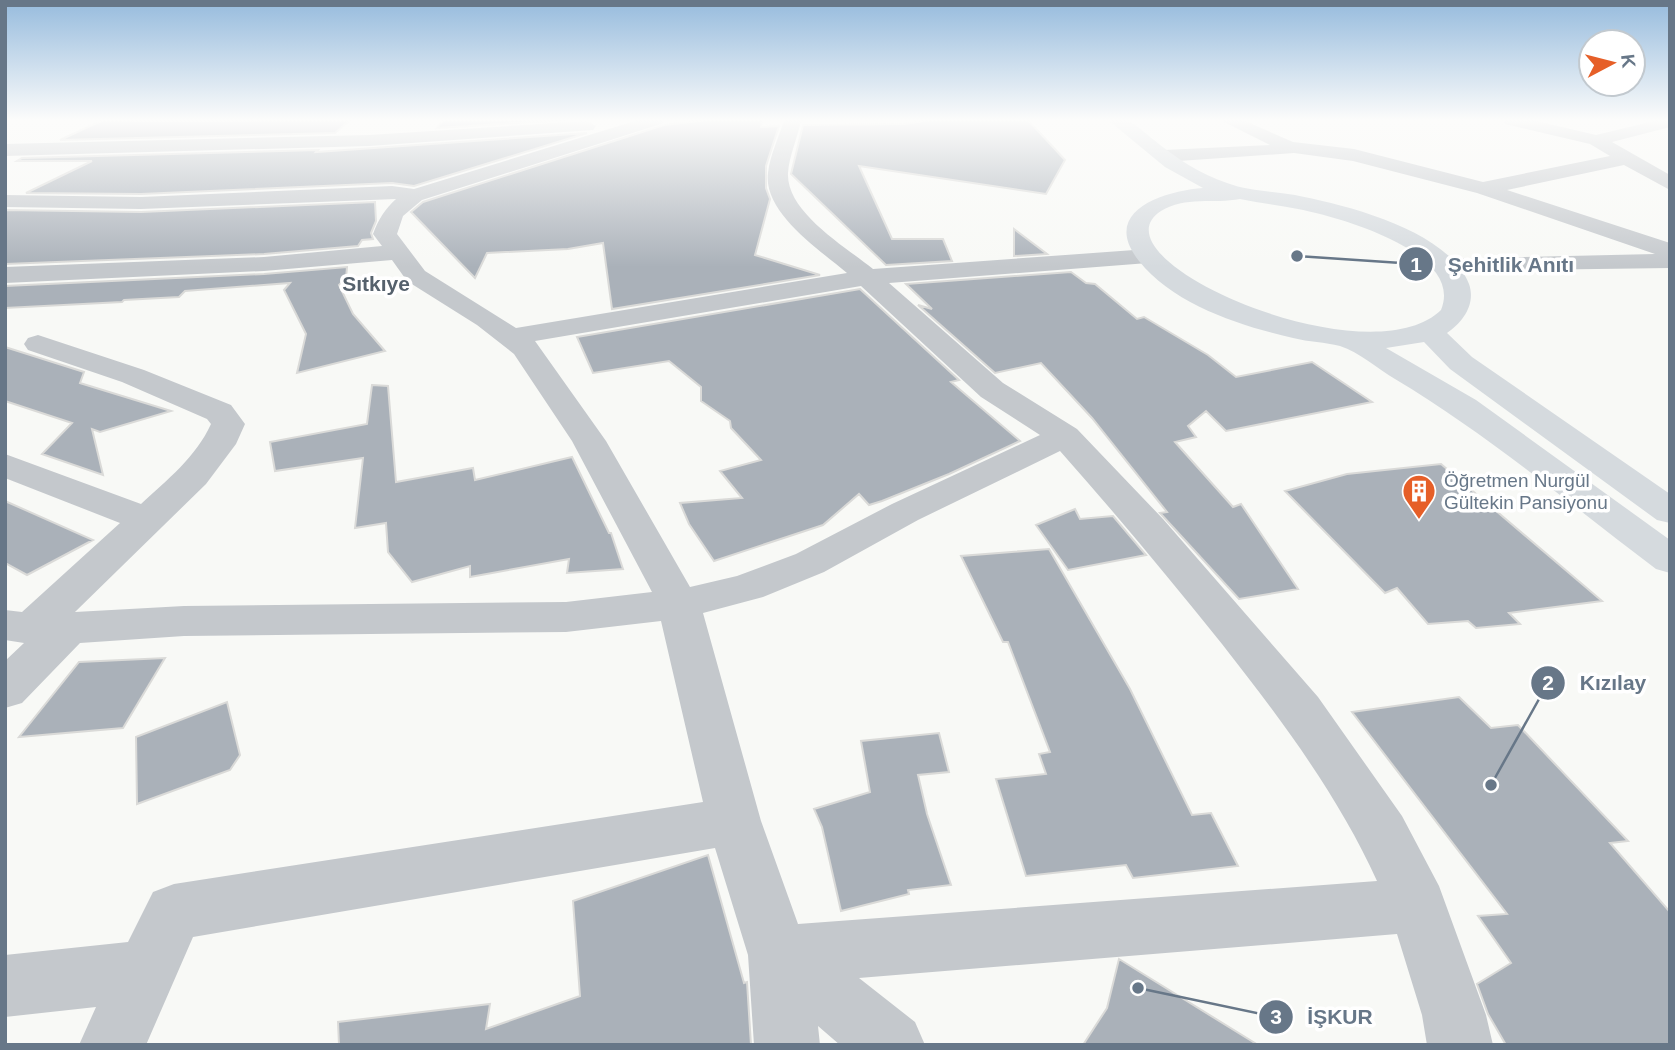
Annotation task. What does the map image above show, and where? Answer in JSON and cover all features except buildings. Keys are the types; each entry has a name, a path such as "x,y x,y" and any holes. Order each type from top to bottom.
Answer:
{"main road":[{"path":"1154,169 1161,175 1171,199"},
{"path":"1184,169 1236,194"},
{"path":"1236,194 1310,205 1372,224 1421,248 1444,264 1456,281 1459,300 1455,312 1431,333 1381,340 1349,339 1291,330 1238,312 1170,275 1148,256 1138,237 1139,223 1148,210 1171,199 1236,194"},
{"path":"1431,333 1461,363 1670,512"},
{"path":"1349,339 1465,407 1670,560"}],"street":[{"path":"310,195 310,181 318,169"},
{"path":"495,169 415,195 398,207 388,222 385,234 416,276 488,319 525,348 589,441 678,604 734,821 779,956 787,1045"},
{"path":"779,169 780,190 795,217 867,277 992,390 1065,436 1149,527 1301,710 1383,833 1418,905 1454,1015 1460,1045"},
{"path":"1408,169 1484,189 1670,251"},
{"path":"1484,189 1578,169"},
{"path":"1643,169 1670,184"},
{"path":"5,201 141,203 392,192 415,195"},
{"path":"5,275 264,264 396,252"},
{"path":"511,337 867,277 1148,256"},
{"path":"1444,264 1670,261"},
{"path":"5,690 35,627 193,476 219,444 228,424 219,412 206,406 133,376 38,344"},
{"path":"35,627 184,621 566,617 678,604 748,587 810,563 905,512 1065,436"},
{"path":"5,465 146,520"},
{"path":"112,1045 174,912 734,821"},
{"path":"779,956 1418,905"},
{"path":"779,956 892,1045"},
{"path":"5,986 146,971"}],"place":[{"name":"Şehitlik Anıtı","path":"1297,256"},
{"name":"Öğretmen Nurgül Gültekin Pansiyonu","path":"1419,521"},
{"name":"Kızılay","path":"1491,785"},
{"name":"İŞKUR","path":"1138,988"}],"district":[{"name":"Sıtkıye","path":"376,284"}]}
